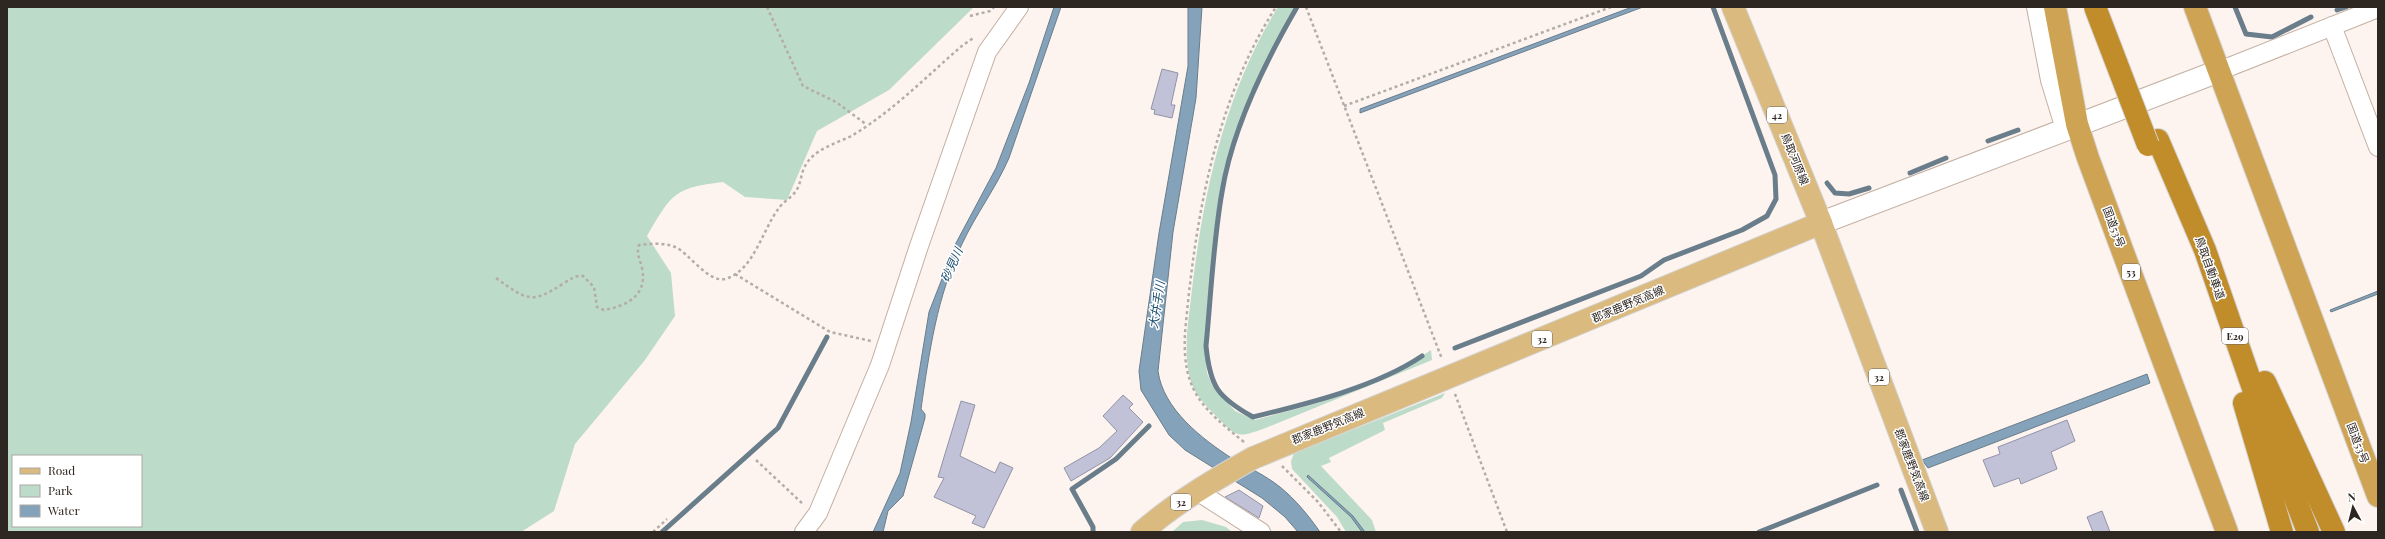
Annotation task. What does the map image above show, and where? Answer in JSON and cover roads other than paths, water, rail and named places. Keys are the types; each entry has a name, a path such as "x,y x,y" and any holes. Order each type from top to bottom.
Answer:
{"highway":[{"name":"国道53号","path":"2055,7 2071,127 2227,532"},
{"name":"鳥取自動車道","path":"2095,7 2153,143 2205,250 2256,397 2308,532"},
{"name":"鳥取自動車道","path":"2107,7 2191,254 2292,532"},
{"name":"国道53号","path":"2195,7 2378,496"},
{"path":"2205,250 2334,532"},
{"path":"2244,403 2282,532"}],"main road":[{"name":"鳥取河原線","path":"1734,7 1821,223"},
{"name":"郡家鹿野気高線","path":"1142,532 1160,516 1197,491 1258,456 1821,223 1937,532"}],"street":[{"path":"804,532 816,516 872,387 919,246 987,52 1019,7"},
{"path":"2036,7 2050,80 2071,127"},
{"path":"1821,223 2219,71 2378,8"},
{"path":"2332,26 2378,146"},
{"path":"1197,491 1261,532"}],"water":[{"name":"砂見川","path":"1054,7 1061,7 1009,158 962,244 946,284 935,325 927,367 921,409 925,414 925,418 903,496 888,511 883,532 873,532 900,473 911,422 929,312 956,243 996,168 1029,83"},
{"name":"大井手川","path":"1188,7 1202,7 1196,98 1173,232 1158,371 1161,385 1167,398 1186,422 1221,451 1263,475 1280,487 1302,508 1320,532 1298,532 1285,517 1262,498 1185,450 1169,435 1141,390 1139,371 1159,233 1188,66"},
{"path":"1632,7 1643,7 1360,113 1360,109"},
{"path":"2378,291 2378,294 2331,312 2330,310"},
{"path":"2147,374 2150,383 1928,468 1922,460"},
{"path":"1308,475 1353,516 1365,532 1362,532 1351,517 1307,477"}],"waterway":[{"path":"1297,7 1273,50 1251,96 1233,144 1227,168 1216,230 1206,346 1213,381 1223,396 1253,417 1340,393 1384,377 1422,356"},
{"path":"1455,348 1641,276 1664,260 1742,230 1767,216 1776,199 1775,175 1713,7"},
{"path":"2235,7 2246,34 2272,37 2311,17"},
{"path":"2337,10 2346,7"},
{"path":"1988,141 2018,130"},
{"path":"1910,173 1946,158"},
{"path":"1827,183 1835,193 1849,194 1869,188"},
{"path":"662,532 778,428 827,337"},
{"path":"1093,532 1093,527 1072,489 1116,459 1149,426"},
{"path":"1759,532 1877,485"},
{"path":"1901,490 1917,532"}]}
